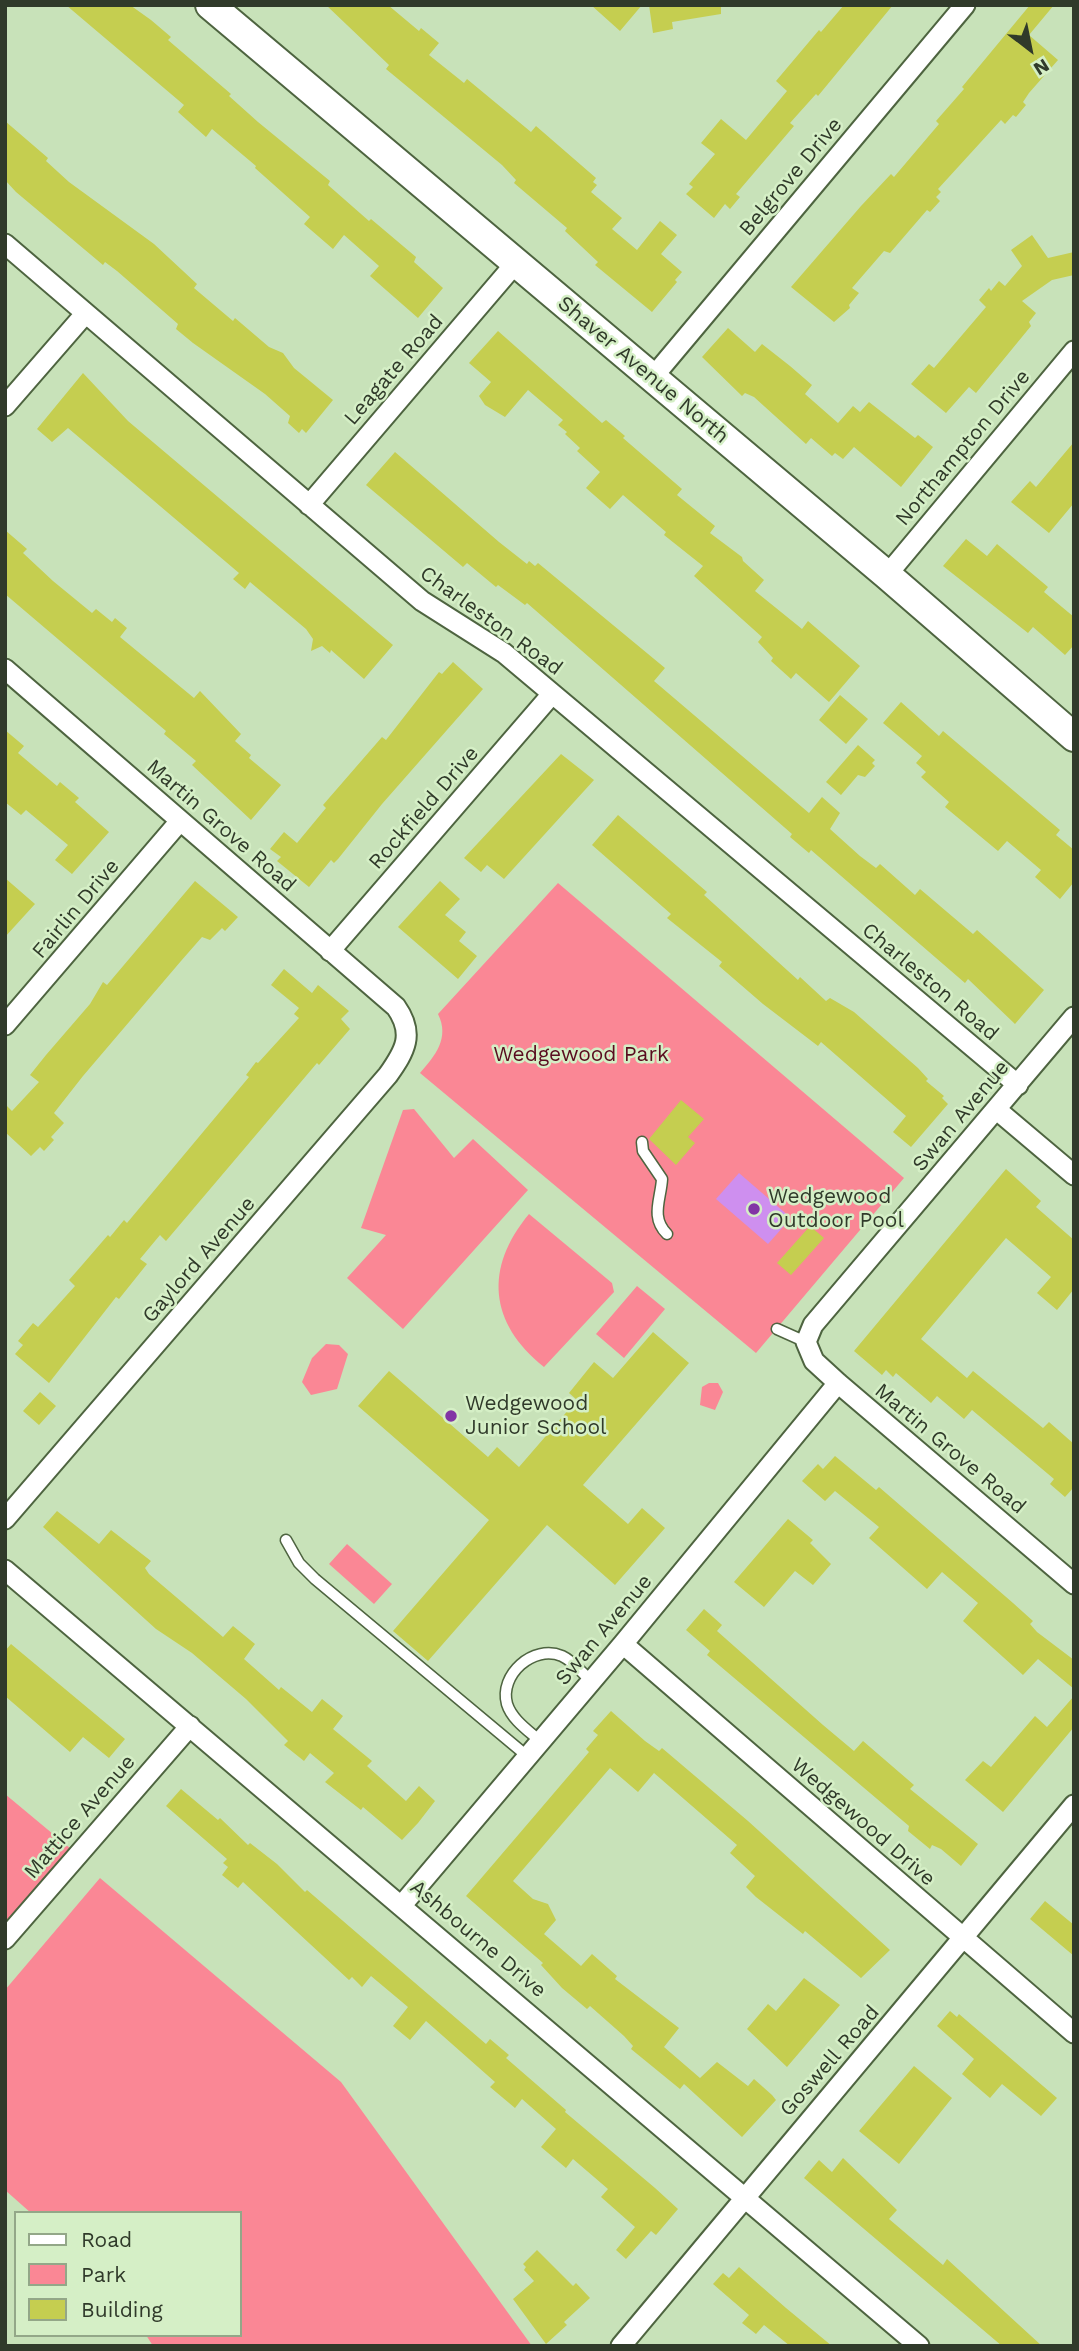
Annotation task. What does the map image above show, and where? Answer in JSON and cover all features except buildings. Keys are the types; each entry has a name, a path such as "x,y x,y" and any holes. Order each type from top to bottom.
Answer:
{"street":[{"name":"Shaver Avenue North","path":"210,5 514,265 653,377 887,575 1074,737"},
{"name":"Belgrove Drive","path":"653,377 965,5"},
{"name":"Charleston Road","path":"5,244 432,608 504,653 1018,1085"},
{"name":"Leagate Road","path":"309,505 514,265"},
{"path":"5,406 85,314"},
{"name":"Northampton Drive","path":"887,575 1074,351"},
{"name":"Martin Grove Road","path":"5,668 396,1007 404,1021"},
{"name":"Rockfield Drive","path":"330,951 552,694"},
{"name":"Fairlin Drive","path":"5,1025 180,821"},
{"name":"Swan Avenue","path":"806,1342 813,1325 1074,1017"},
{"name":"Gaylord Avenue","path":"5,1519 388,1075 406,1047 404,1021"},
{"path":"997,1110 1074,1175"},
{"name":"Martin Grove Road","path":"806,1342 814,1361 838,1383 1074,1584"},
{"name":"Swan Avenue","path":"402,1905 623,1644 838,1383"},
{"name":"Ashbourne Drive","path":"5,1570 919,2346"},
{"name":"Wedgewood Drive","path":"623,1644 1074,2033"},
{"name":"Mattice Avenue","path":"5,1940 190,1726"},
{"name":"Goswell Road","path":"621,2346 744,2195 964,1939 1074,1805"}],"lane":[{"path":"642,1142 643,1152 662,1179 657,1210 659,1223 667,1234"},
{"path":"776,1329 806,1342"},
{"path":"286,1540 299,1563 315,1579 534,1749"},
{"path":"534,1749 507,1704 506,1692 514,1671 539,1655 553,1654 571,1662 591,1681"}],"green space":[{"name":"Wedgewood Park","path":"558,883 904,1178 756,1353 420,1073 431,1060 442,1039 438,1014"},
{"path":"414,1109 454,1158 473,1139 528,1190 403,1329 347,1278 386,1235 361,1228 403,1110"},
{"path":"529,1214 612,1283 614,1292 544,1367 512,1332 503,1313 499,1294 499,1275 505,1254 514,1234"},
{"path":"637,1286 665,1309 624,1358 596,1334"},
{"path":"326,1344 339,1345 348,1354 337,1389 311,1395 302,1382 312,1358"},
{"path":"709,1383 718,1383 723,1392 715,1410 700,1405 702,1387"},
{"path":"347,1544 392,1584 374,1604 329,1564"},
{"path":"5,1794 71,1849 5,1928"},
{"path":"100,1878 341,2082 532,2346 153,2346 147,2337 242,2337 242,2211 29,2211 5,2190 5,1990"}],"shaded area":[{"name":"Wedgewood Outdoor Pool","path":"739,1173 791,1218 768,1244 716,1199"}],"place":[{"name":"Wedgewood Outdoor Pool","path":"754,1209"},
{"name":"Wedgewood Junior School","path":"451,1416"}]}
